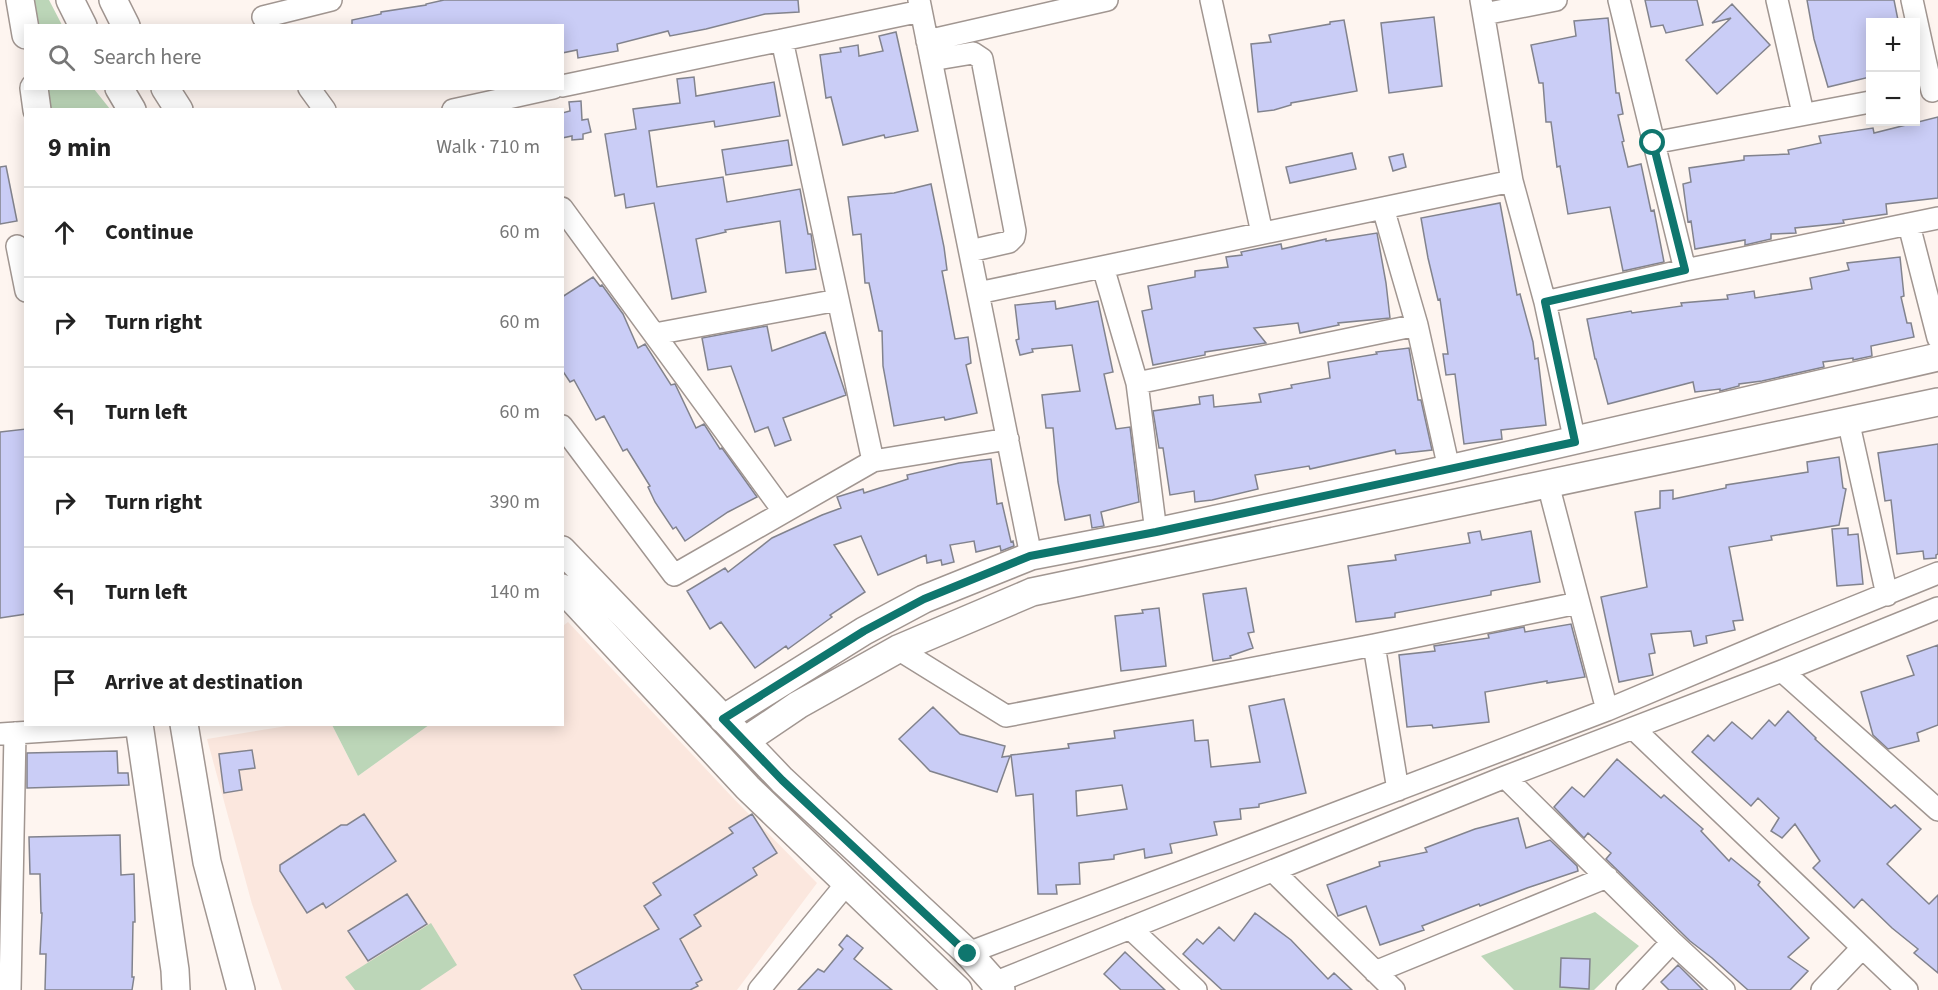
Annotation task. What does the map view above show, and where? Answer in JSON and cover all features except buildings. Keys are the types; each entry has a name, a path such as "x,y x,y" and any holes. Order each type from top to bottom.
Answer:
{"main road":[{"path":"20,0 24,24"},
{"path":"70,0 81,24"},
{"path":"113,0 125,24"},
{"path":"33,90 37,108"},
{"path":"120,90 131,108"},
{"path":"166,90 178,108"},
{"path":"723,719 874,626 924,599 1030,556 1156,532 1449,470 1938,357"},
{"path":"745,741 798,705 898,649 1032,592 1938,402"},
{"path":"564,552 782,780 968,954 998,986"},
{"path":"564,590 748,788 958,990"},
{"path":"139,726 174,959 176,990"},
{"path":"184,726 207,862 241,990"}],"street":[{"path":"261,14 331,0"},
{"path":"929,51 1107,0"},
{"path":"1211,0 1262,234"},
{"path":"1556,0 1483,7 1512,181 1545,302 1575,442"},
{"path":"1619,0 1685,270"},
{"path":"1777,0 1803,113"},
{"path":"1912,0 1928,91"},
{"path":"564,86 782,40 920,6 1030,556"},
{"path":"782,40 873,461"},
{"path":"929,51 973,53 982,59 1015,231 1014,237 1009,242 970,251"},
{"path":"310,90 324,108"},
{"path":"466,108 539,97"},
{"path":"1653,143 1866,103"},
{"path":"978,293 1512,181"},
{"path":"1383,208 1417,325 1449,470"},
{"path":"564,211 784,512"},
{"path":"1545,302 1685,270 1938,218"},
{"path":"1909,225 1938,338"},
{"path":"14,246 24,284"},
{"path":"1103,267 1137,383 1156,532"},
{"path":"655,334 838,300"},
{"path":"1137,383 1417,325"},
{"path":"1848,420 1887,595"},
{"path":"564,429 674,575 873,461 1008,439"},
{"path":"1548,484 1607,710"},
{"path":"968,954 1607,710 1938,573"},
{"path":"898,649 1006,716 1578,603"},
{"path":"998,986 1130,928 1505,777 1936,611"},
{"path":"1374,645 1398,790"},
{"path":"1782,671 1938,810"},
{"path":"10,990 6,865 7,733 122,726"},
{"path":"1634,729 1907,990"},
{"path":"1505,777 1672,942 1724,990"},
{"path":"1274,871 1394,990"},
{"path":"1375,972 1607,877"},
{"path":"759,990 847,883"},
{"path":"1130,928 1196,990"},
{"path":"1627,990 1672,942"},
{"path":"1822,990 1862,948"}],"shaded area":[{"path":"568,622 734,799 817,883 737,990 282,990 252,904 207,739 287,726 333,726 358,776 428,726 564,726 564,625"}],"green space":[{"path":"34,0 49,0 61,24 38,24"},
{"path":"48,90 95,90 109,108 51,108"},
{"path":"333,726 428,726 358,776"},
{"path":"1595,912 1639,946 1594,990 1514,990 1481,956"},
{"path":"431,923 457,965 420,990 355,990 345,977"}],"route":[{"path":"968,954 782,780 723,719 864,631 924,599 1030,556 1156,532 1575,442 1545,302 1685,270 1653,143"}]}
